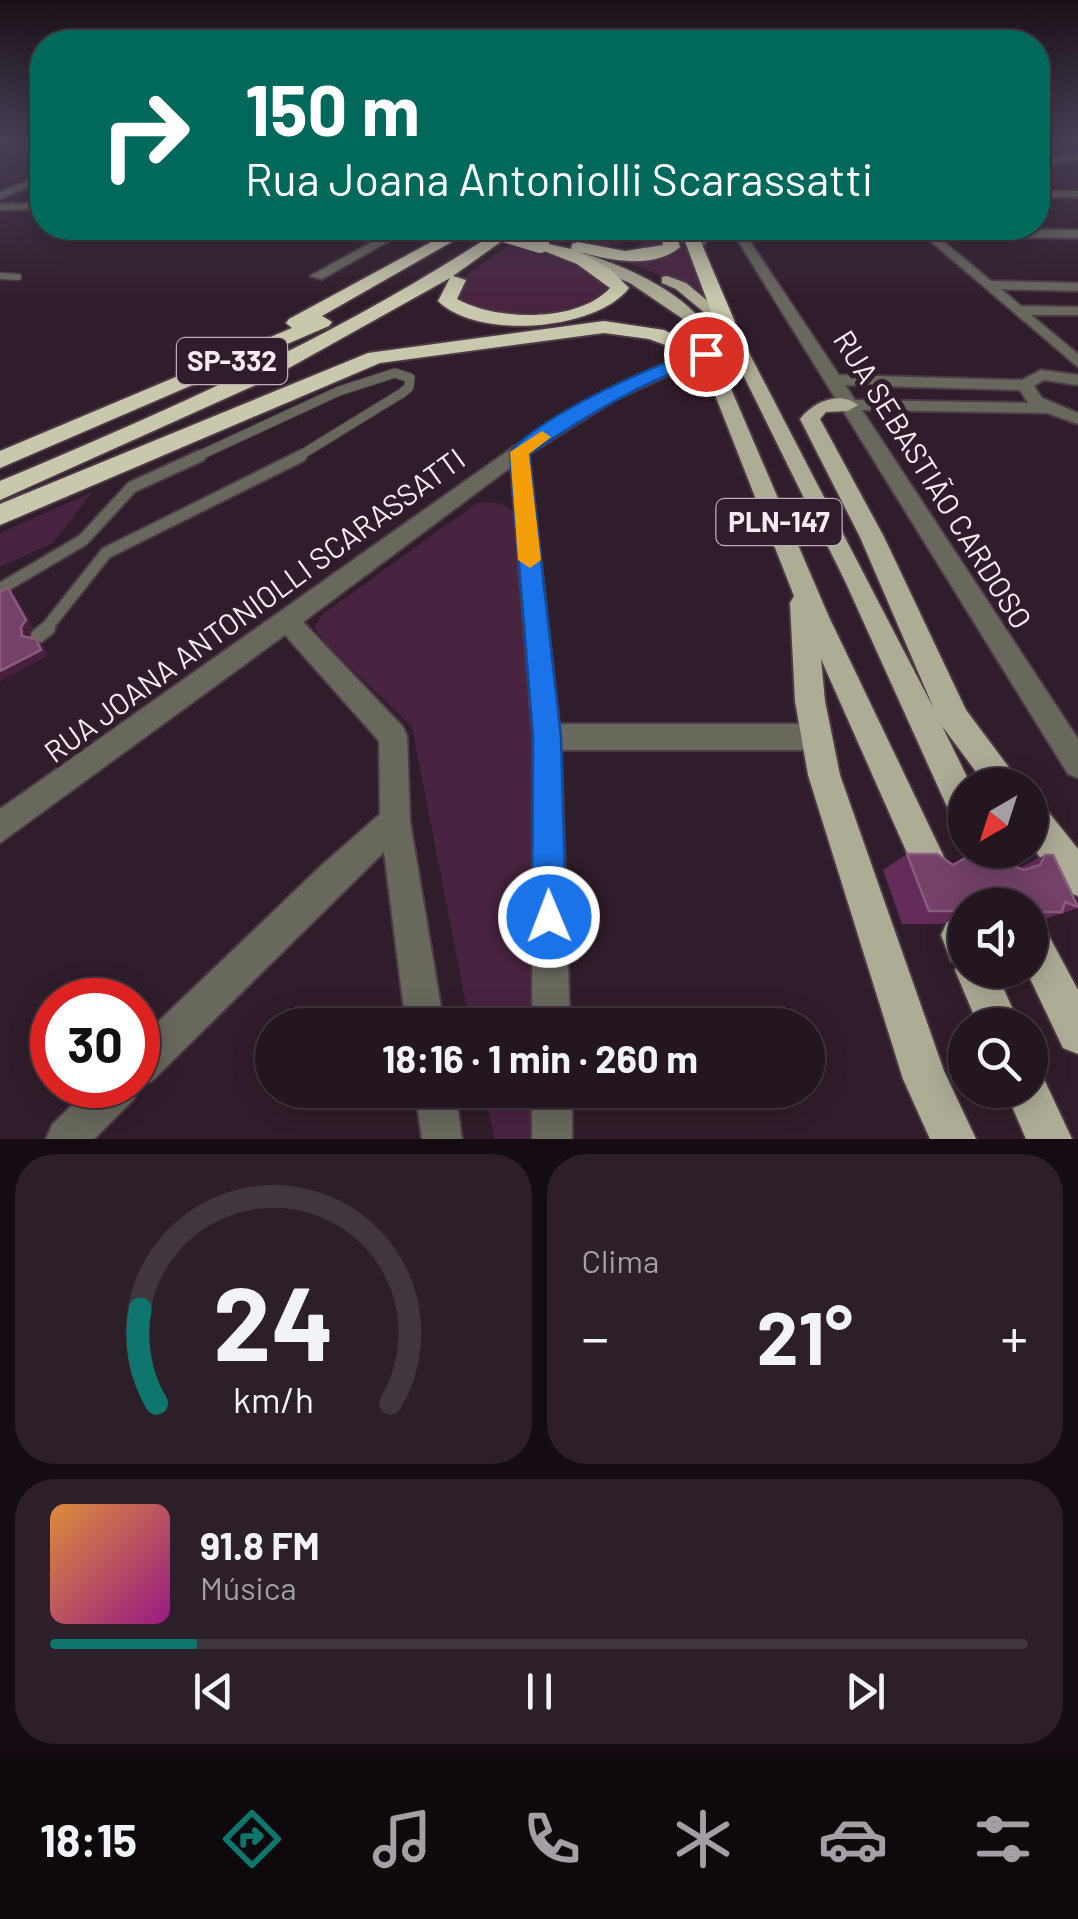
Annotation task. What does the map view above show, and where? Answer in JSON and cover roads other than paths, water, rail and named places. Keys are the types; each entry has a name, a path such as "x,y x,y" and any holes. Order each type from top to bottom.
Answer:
{"highway":[{"path":"0,445 280,330 446,240"},
{"name":"SP-332","path":"0,460 322,322 465,240"},
{"name":"SP-332","path":"0,491 235,388 448,272 495,240"},
{"path":"183,437 457,280 512,240"},
{"path":"537,240 621,256 647,256 672,246 671,240"},
{"path":"457,280 446,301 471,315 492,318 569,315 593,310 617,295 620,288 614,280 544,240"},
{"path":"694,240 726,322"},
{"path":"0,514 375,357 604,326 662,334 706,354"}],"main road":[{"path":"554,244 681,286 726,322"},
{"name":"PLN-147","path":"554,244 634,276 693,320 801,578 927,859"},
{"name":"PLN-147","path":"726,322 858,581 948,772"},
{"path":"848,404 820,407 810,419 872,536 956,721"},
{"path":"801,578 810,701 824,774 924,1079 953,1139"},
{"path":"858,581 993,768"},
{"path":"1048,839 1078,878"},
{"path":"1048,974 1078,1033"},
{"path":"1036,1108 1049,1139"}],"street":[{"path":"1050,194 1078,194"},
{"path":"0,208 30,207"},
{"path":"1050,233 1078,234"},
{"path":"317,276 384,240"},
{"path":"697,246 701,240"},
{"name":"RUA SEBASTIÃO CARDOSO","path":"744,240 1078,764"},
{"path":"936,240 1078,362"},
{"path":"989,286 1078,287"},
{"path":"1016,310 1078,311"},
{"path":"1053,343 1053,355 1029,381 1029,396 1045,408 1075,420"},
{"name":"RUA JOANA ANTONIOLLI SCARASSATTI","path":"0,828 519,452 597,400 706,354"},
{"path":"833,380 928,384 1029,381 1050,375 1078,380"},
{"path":"928,384 942,394 942,406"},
{"path":"848,404 1045,408"},
{"path":"519,452 547,737 551,1008"},
{"path":"288,622 393,736 395,821 422,1008"},
{"path":"547,737 818,737"},
{"path":"160,1045 333,876 395,821"},
{"path":"66,1139 97,1108"},
{"path":"438,1108 442,1139"},
{"path":"552,1108 552,1139"}],"lane":[{"path":"0,276 18,277"},
{"path":"0,589 70,549 132,487 339,391 395,373 410,378 409,387 402,393 306,453 106,554 92,565 57,620 38,636"}]}
